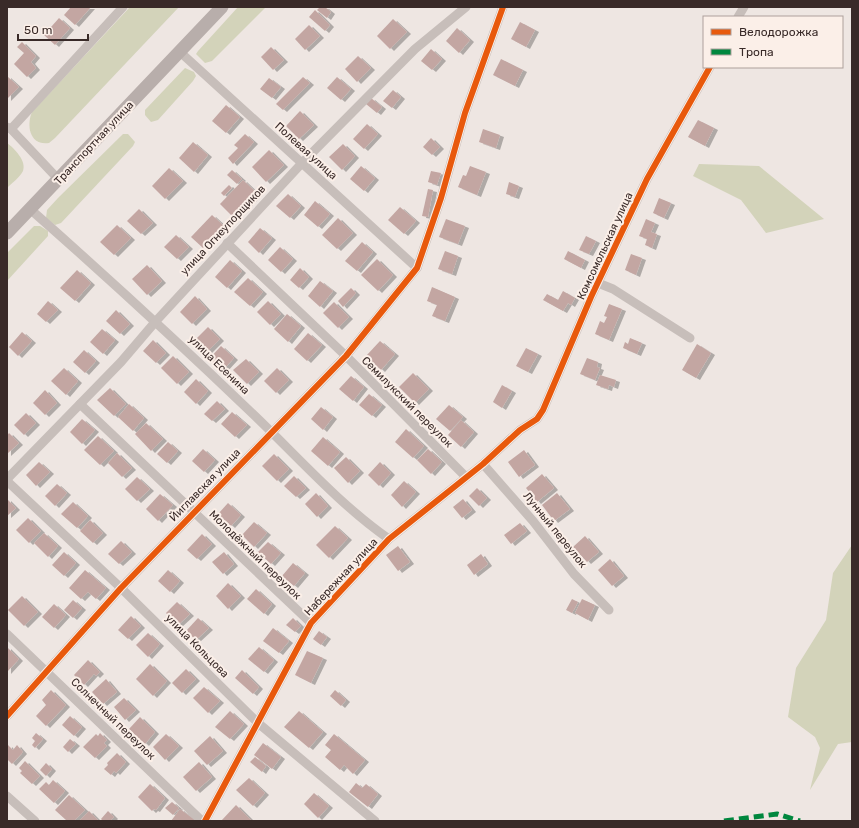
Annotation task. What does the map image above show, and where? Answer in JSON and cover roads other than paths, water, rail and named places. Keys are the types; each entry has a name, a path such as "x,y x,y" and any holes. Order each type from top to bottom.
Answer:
{"main road":[{"name":"Транспортная улица","path":"7,233 222,7"}],"street":[{"path":"59,180 9,128 123,7"},
{"name":"улица Огнеупорщиков","path":"7,480 121,362 156,321 302,163 415,49 466,7"},
{"name":"Йиглавская улица","path":"7,716 121,588 194,511 346,356 417,268 441,198 465,113 503,7"},
{"path":"739,16 744,7"},
{"name":"Полевая улица","path":"180,52 417,268"},
{"name":"Комсомольская улица","path":"520,430 537,419 543,410 598,283 647,179 709,68"},
{"name":"улица Есенина","path":"30,209 156,321 361,517 390,539"},
{"name":"Семилукский переулок","path":"227,243 346,356 466,477"},
{"path":"598,283 613,289 690,338"},
{"name":"Молодёжный переулок","path":"80,404 311,623"},
{"name":"Набережная улица","path":"205,821 311,623 390,539 483,464 520,430"},
{"name":"Лунный переулок","path":"483,464 533,521 574,574 609,610"},
{"name":"улица Кольцова","path":"7,480 121,588 258,723 375,821"},
{"name":"Солнечный переулок","path":"7,634 202,821"},
{"path":"7,796 35,821"}]}
